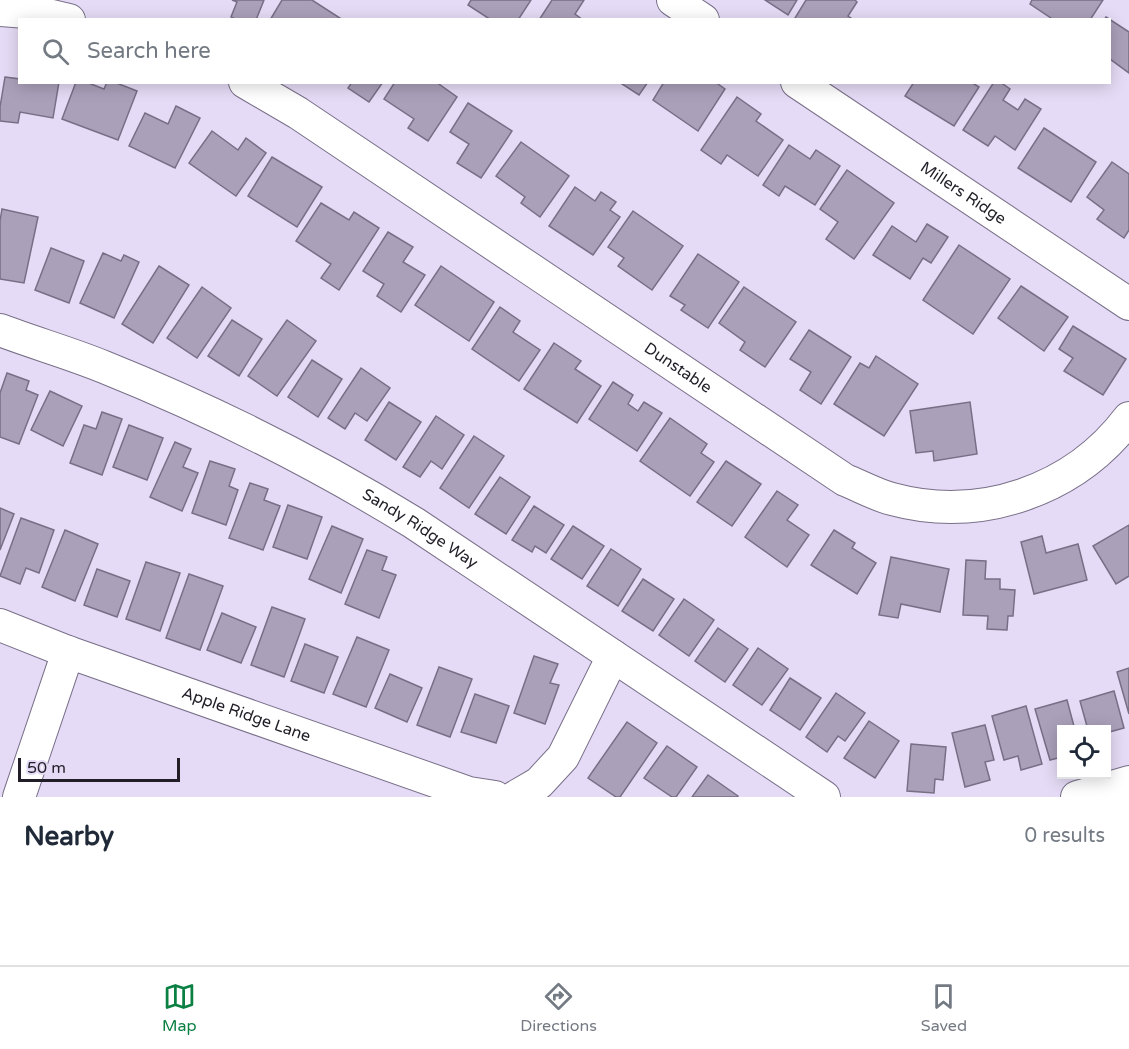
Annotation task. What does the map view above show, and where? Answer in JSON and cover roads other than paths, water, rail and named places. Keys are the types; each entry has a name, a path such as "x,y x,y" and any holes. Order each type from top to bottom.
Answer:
{"street":[{"path":"673,0 700,18"},
{"path":"0,10 39,13 60,18"},
{"name":"Dunstable","path":"248,84 298,113 845,480 889,499 937,507 985,506 1029,494 1051,484 1089,460 1106,445 1129,418"},
{"name":"Millers Ridge","path":"800,84 1129,304"},
{"name":"Sandy Ridge Way","path":"0,330 103,366 209,412 332,475 414,523 613,656 812,794"},
{"name":"Apple Ridge Lane","path":"0,625 68,652 469,794 495,797"},
{"path":"19,797 68,652"},
{"path":"515,797 539,783 563,757 613,656"},
{"path":"1077,797 1129,782"}]}
